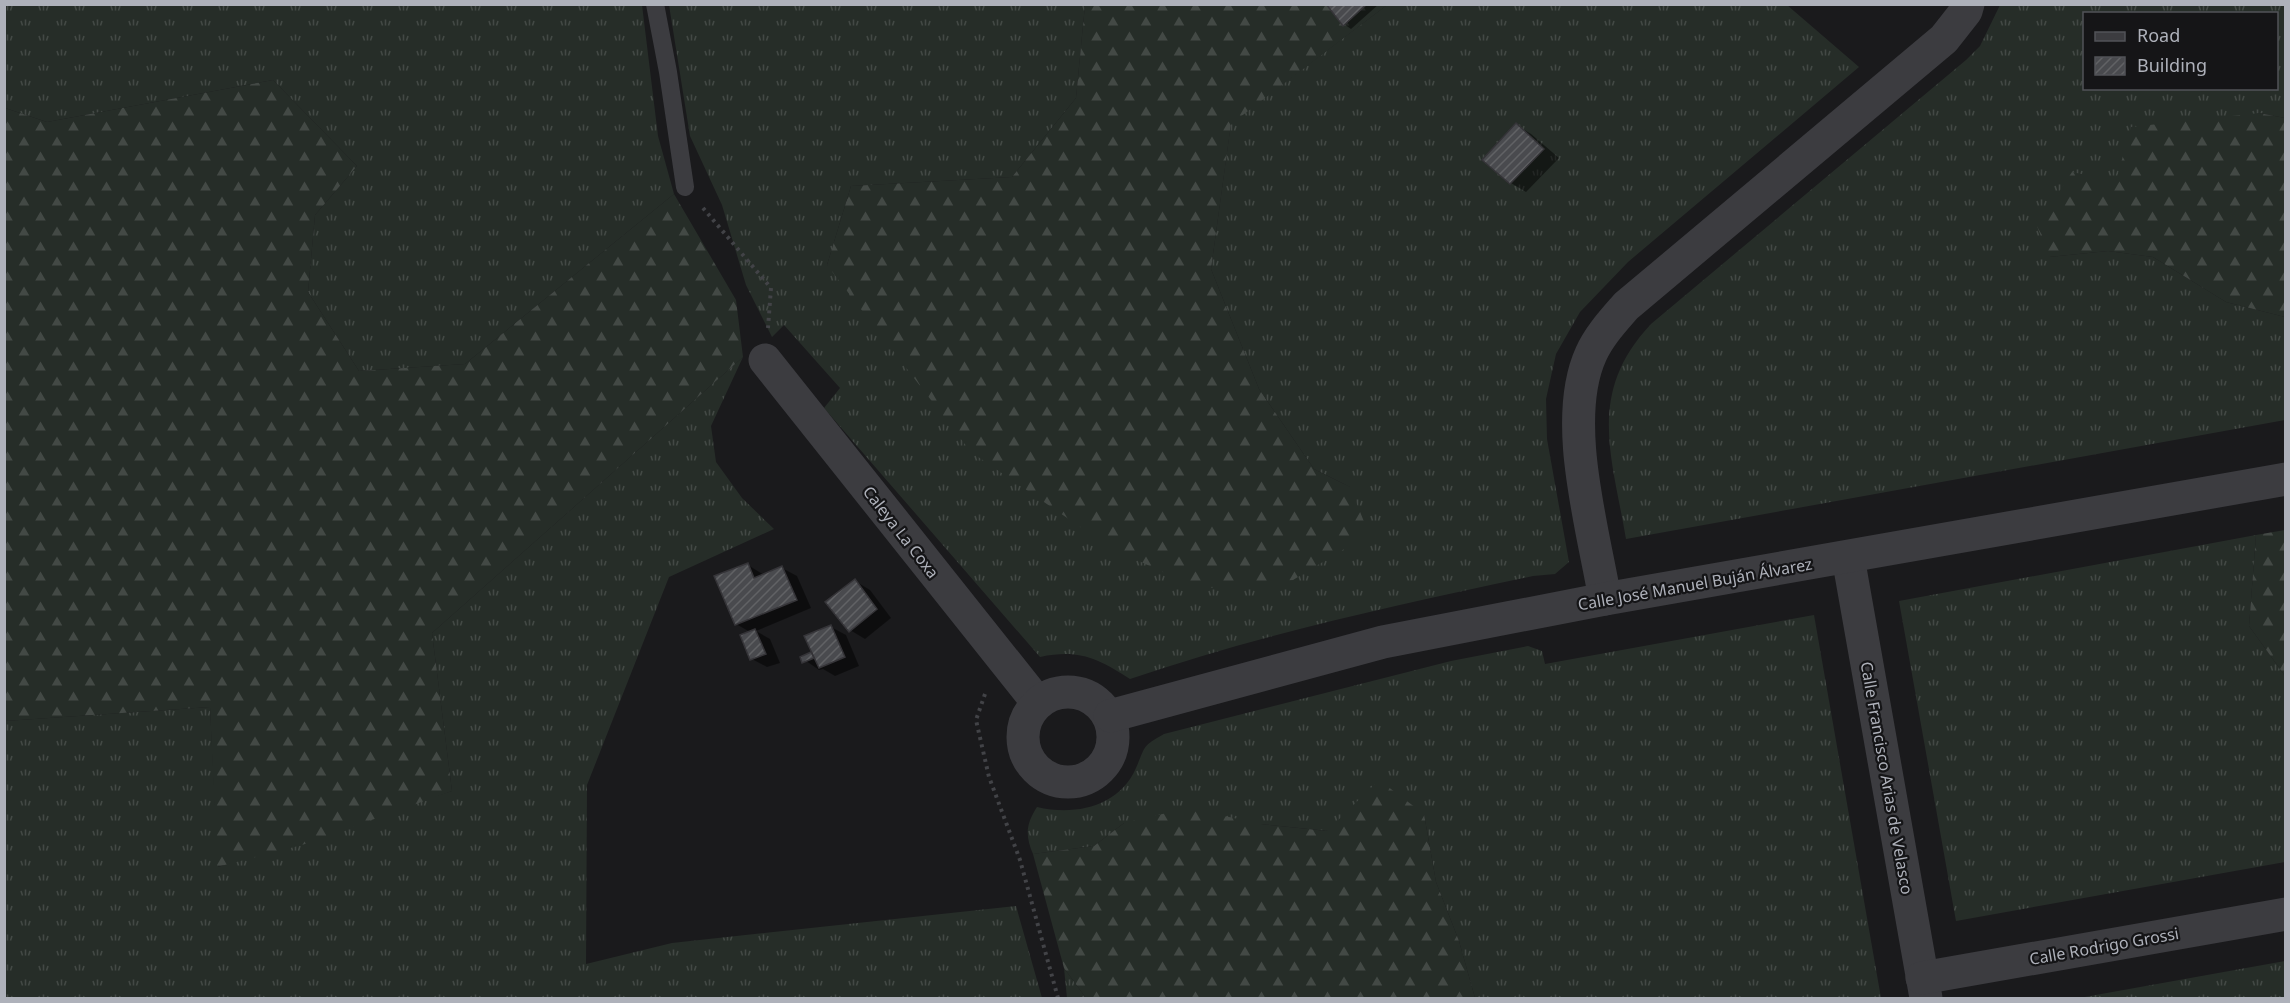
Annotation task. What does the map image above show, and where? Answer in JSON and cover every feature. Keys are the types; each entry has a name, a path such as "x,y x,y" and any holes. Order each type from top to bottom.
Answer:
{"street":[{"path":"1605,599 1580,451 1577,417 1581,384 1591,353 1605,330 1626,306 1944,39 1966,11 1968,4"},
{"name":"Caleya La Coxa","path":"765,360 1038,703"},
{"name":"Calle José Manuel Buján Álvarez","path":"1110,716 1383,642 1605,599 2286,479"},
{"name":"Calle Francisco Arias de Velasco","path":"1848,557 1924,988"},
{"path":"1067,691 1087,695 1100,704 1110,716 1114,732 1113,748 1107,762 1096,773 1070,783 1054,780 1040,772 1029,760 1023,746 1023,726 1030,711 1051,694 1067,691"},
{"name":"Calle Rodrigo Grossi","path":"1924,988 2286,914"}],"lane":[{"path":"655,4 669,72 685,187"}],"path":[{"path":"685,187 771,288 765,360"},
{"path":"1004,663 988,686 976,720 989,777 1020,860 1058,999"}],"green space":[{"path":"5,5 642,5 658,136 674,194 465,364 359,371 308,292 315,215 357,166 273,80 47,122 5,108"},
{"path":"669,5 1085,5 1076,98 1012,177 851,186 827,265 1350,487 1314,469 1259,389 1211,269 1231,123 1387,5 1787,5 1859,67 1628,262 1580,312 1556,354 1546,399 1547,439 1569,562 1555,574 1533,576 1431,598 1279,634 1130,679 1087,657 1066,654 1040,657 824,408 840,388 784,325 772,337 746,285 722,205 690,136"},
{"path":"1085,5 1387,5 1231,124 1211,269 1259,389 1314,469 1350,487 1369,534 1293,580 1199,589 1111,548 971,452 827,265 851,186 1012,177 1076,98"},
{"path":"2000,5 2285,5 2285,118 2259,113 2116,181 2049,257 2108,251 2153,257 2226,302 2285,317 2285,420 1626,539 1615,480 1609,426 1611,400 1618,375 1631,350 1651,324 1980,46"},
{"path":"273,80 357,166 315,215 308,292 359,371 465,364 674,194 736,300 743,357 432,633 452,791 302,845 217,867 210,707 5,721 5,108 47,122"},
{"path":"2259,113 2285,118 2285,317 2226,302 2153,257 2108,251 2049,257 2037,226 2072,172 2116,181 2131,127"},
{"path":"743,357 711,426 716,462 742,498 774,529 669,577 587,785 586,964 672,943 1016,906 1042,998 5,998 5,721 210,707 218,867 452,791 432,633"},
{"path":"2286,530 2285,676 2249,626 2256,535"},
{"path":"2256,535 2249,626 2285,676 2285,862 1956,921 1899,601"},
{"path":"1814,615 1881,998 1475,998 1459,941 1436,882 1424,814 1328,831 1261,824 1124,823 1094,846 1033,854 1030,847 1028,830 1037,807 1051,810 1081,809 1107,800 1119,792 1128,781 1148,745 1164,734 1451,661 1528,646 1542,651 1545,664"},
{"path":"1379,780 1424,814 1436,882 1459,941 1475,998 1086,998 1064,968 1033,854 1094,846 1124,823 1188,808 1261,824 1327,831"},
{"path":"2285,961 2285,998 2079,998"},
{"path":"1064,968 1086,998 1067,998"}],"building":[{"path":"1326,4 1367,4 1343,26"},
{"path":"1516,123 1544,149 1510,184 1482,160"},
{"path":"748,563 754,578 782,566 797,600 735,625 714,576"},
{"path":"855,579 877,609 849,632 825,602"},
{"path":"831,625 845,657 819,668 804,636"},
{"path":"755,629 766,654 750,660 740,635"},
{"path":"811,652 814,658 802,663 800,657"}]}
